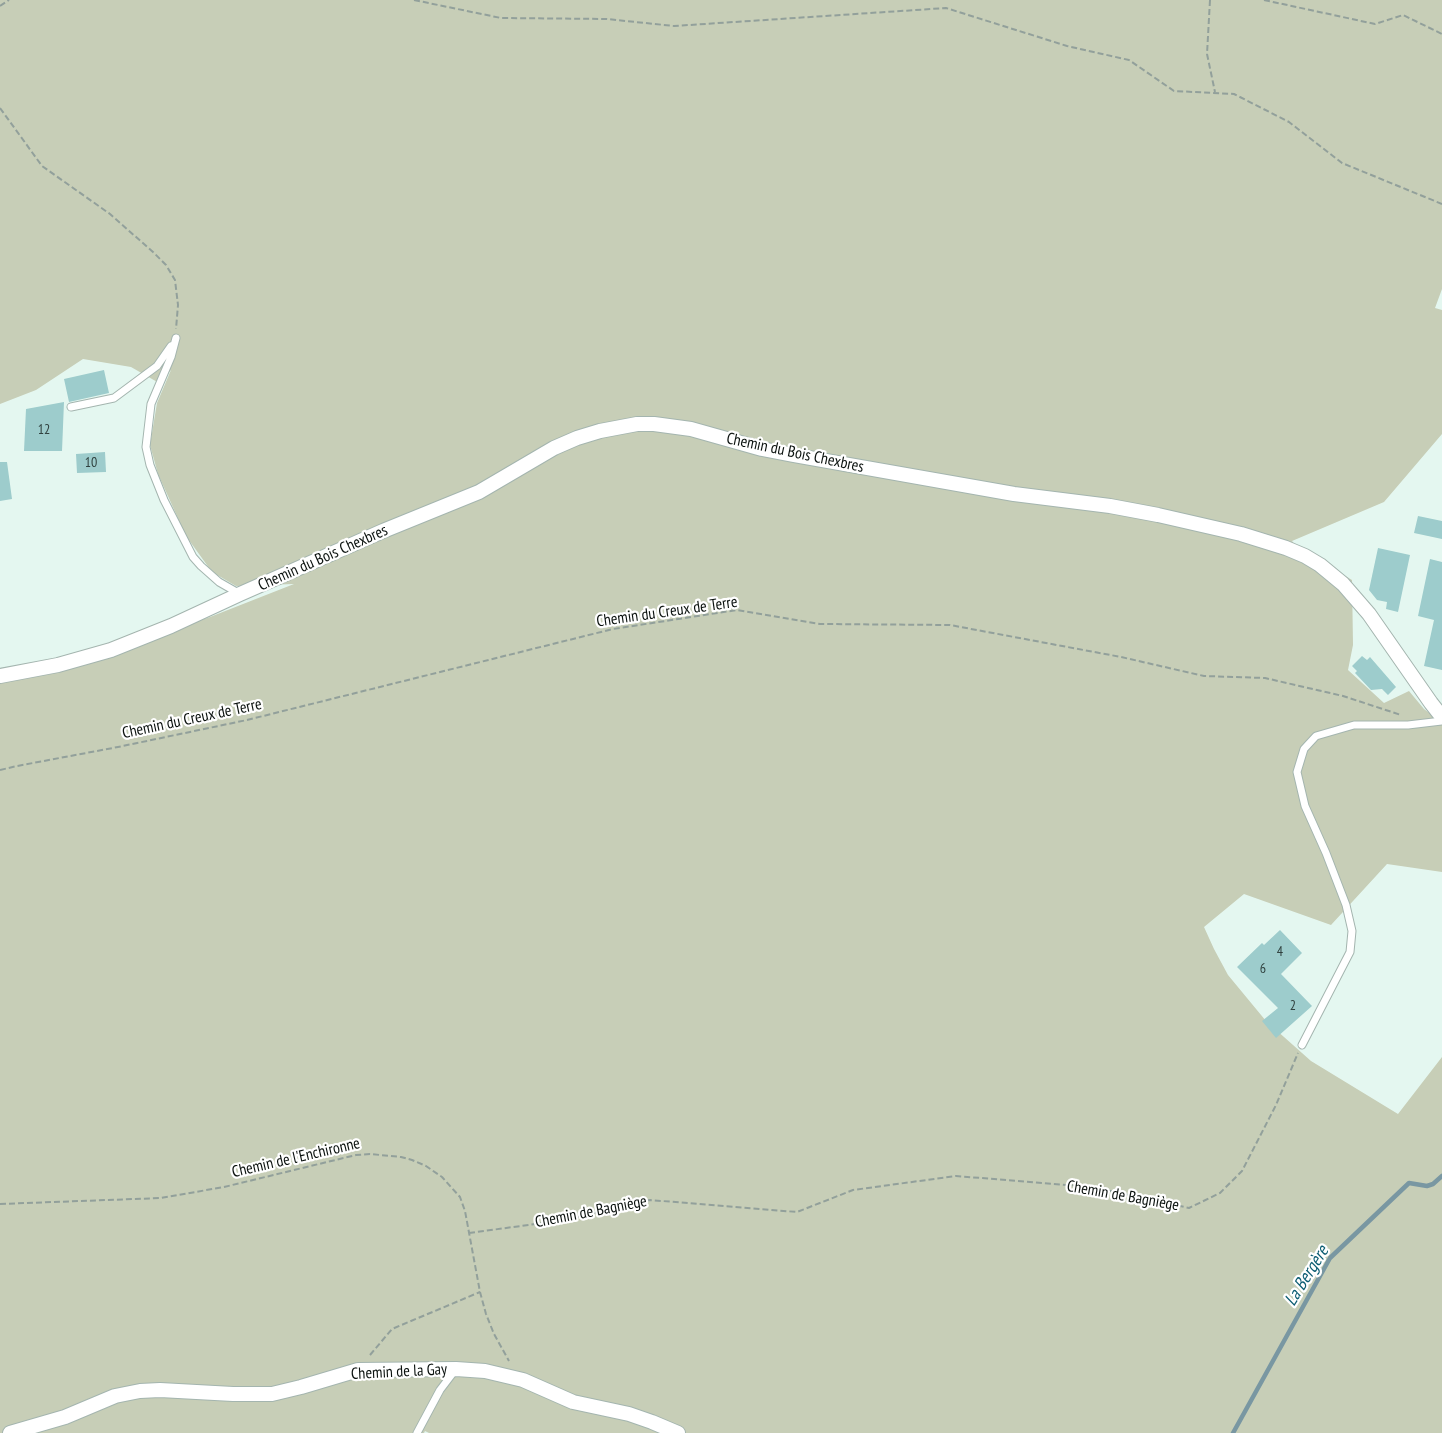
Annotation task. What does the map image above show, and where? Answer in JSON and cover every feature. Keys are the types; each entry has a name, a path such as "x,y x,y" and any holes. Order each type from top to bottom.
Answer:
{"street":[{"name":"Chemin du Bois Chexbres","path":"0,676 58,665 111,650 171,626 383,531 479,492 554,448 577,438 636,424 669,425 762,449 1014,494 1158,514 1241,534 1286,548 1320,565 1343,584 1369,614 1442,719"},
{"name":"Chemin de la Gay","path":"10,1433 65,1417 115,1396 140,1391 177,1390 272,1394 358,1370 456,1369 485,1371 523,1380 573,1402 629,1414 678,1433"}],"lane":[{"path":"71,407 114,399 157,366 176,338"},
{"path":"176,338 171,357 151,404 146,447 150,465 164,500 193,557 219,582 240,594"},
{"path":"1302,1045 1350,952 1352,931 1346,905 1305,806 1297,772 1304,749 1316,736 1354,725 1408,724 1442,719"},
{"path":"417,1433 440,1390 456,1369"}],"path":[{"path":"0,6 9,0"},
{"path":"414,0 501,18 607,19 674,26 946,8 1067,46 1128,60 1174,91 1234,94 1289,122 1342,163 1442,204"},
{"path":"1210,0 1207,54 1215,93"},
{"path":"1264,0 1375,24 1403,15 1442,34"},
{"path":"0,108 42,166 110,214 166,265 175,280 178,305 176,338"},
{"name":"Chemin du Creux de Terre","path":"0,770 247,720 613,630 737,610 820,624 951,626 1122,657 1204,676 1265,678 1343,696 1400,714 1408,724"},
{"name":"Chemin de Bagniège","path":"469,1233 565,1220 651,1200 797,1212 853,1190 956,1176 1092,1188 1189,1208 1220,1193 1242,1171 1276,1105 1302,1045"},
{"name":"Chemin de l'Enchironne","path":"0,1204 161,1198 224,1187 339,1158 370,1154 401,1156 426,1166 442,1177 460,1197 465,1211 486,1314 511,1365 523,1380"},
{"path":"358,1370 392,1329 480,1292"}],"green space":[{"path":"0,0 1442,0 1442,289 1435,308 1442,310 1442,434 1384,502 1292,541 1297,547 1352,580 1353,645 1348,670 1384,703 1409,691 1424,709 1442,723 1442,872 1387,864 1331,925 1244,894 1204,927 1228,975 1266,1021 1311,1061 1398,1114 1442,1057 1442,1433 429,1433 425,1431 424,1433 0,1433 0,681 89,660 294,584 236,586 212,572 186,536 158,474 150,445 157,403 171,370 159,383 131,367 83,359 36,390 0,404"}],"building":[{"path":"104,370 109,393 69,402 64,379"},
{"path":"64,402 62,451 24,451 26,409"},
{"path":"105,452 106,472 77,473 76,454"},
{"path":"0,462 7,462 12,499 0,501"},
{"path":"1418,516 1442,521 1442,539 1414,533"},
{"path":"1378,548 1410,555 1398,612 1386,609 1387,602 1377,600 1369,590"},
{"path":"1430,559 1442,562 1442,670 1424,666 1434,620 1418,616"},
{"path":"1362,656 1367,660 1370,657 1396,687 1388,695 1382,689 1371,690 1355,673 1357,671 1352,666"},
{"path":"1280,930 1302,953 1281,974 1312,1006 1276,1038 1262,1021 1278,1008 1237,967 1262,943 1264,945"}],"waterway":[{"name":"La Bergère","path":"1233,1433 1330,1258 1409,1183 1427,1186 1442,1176"}]}
